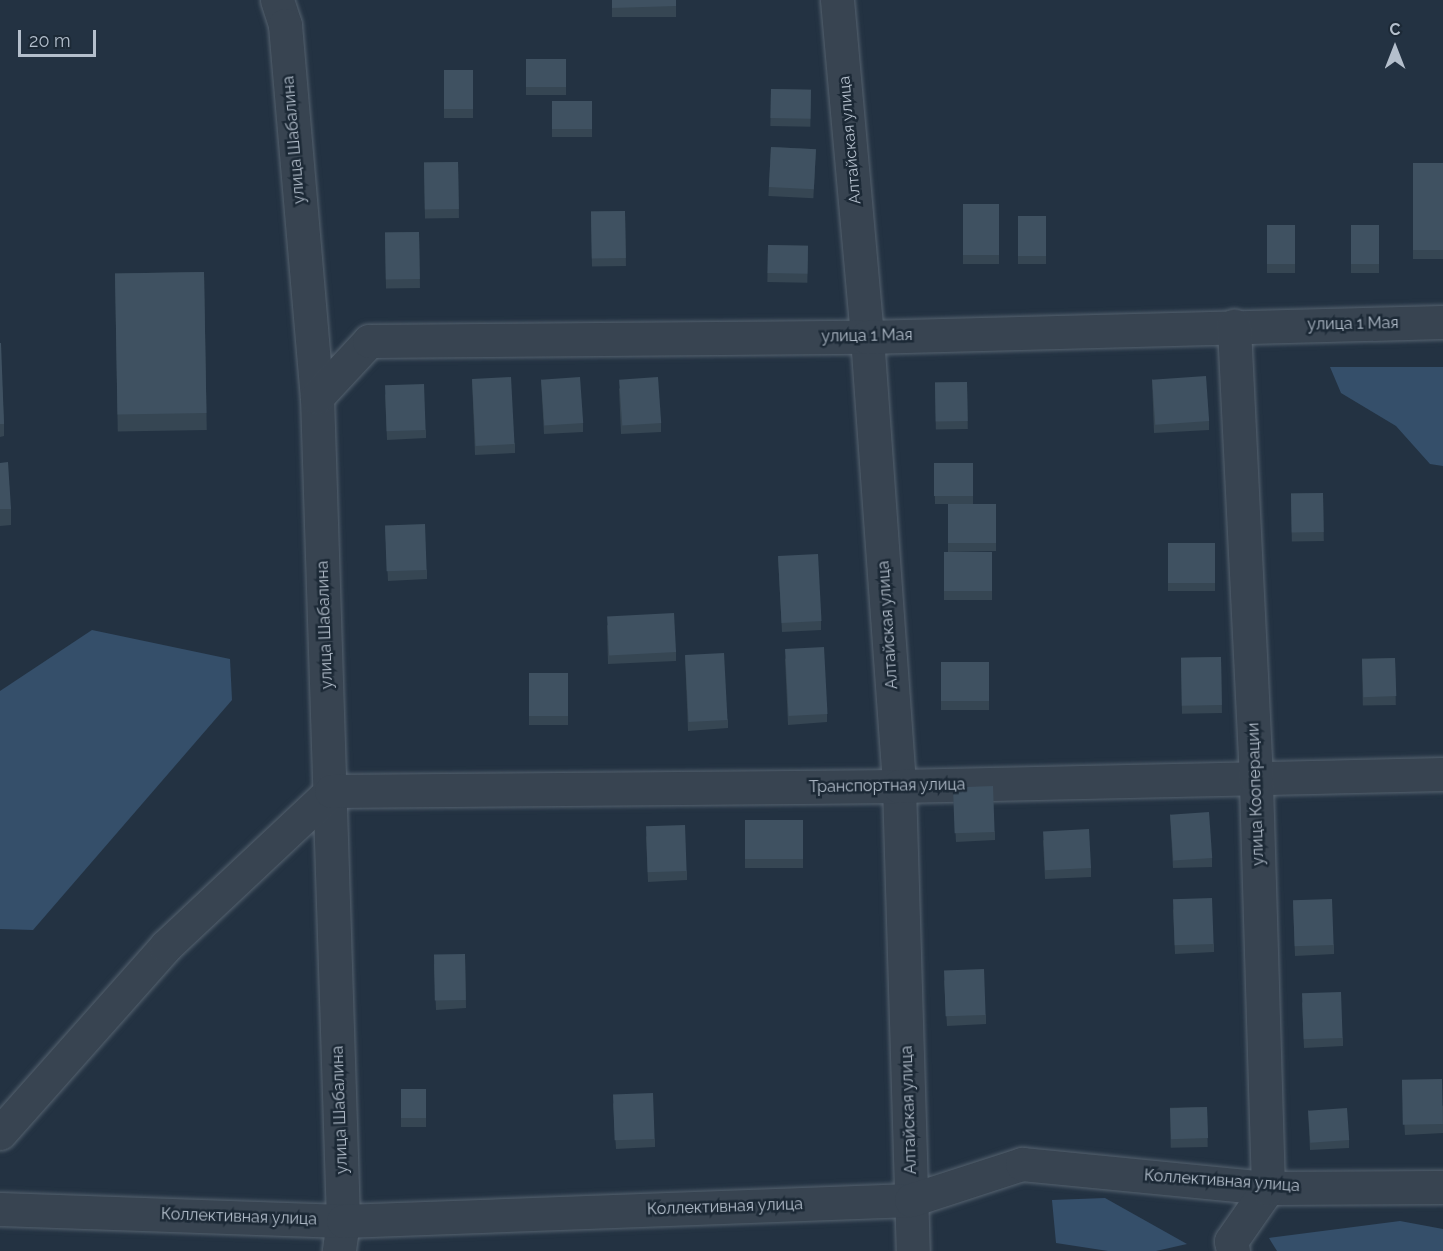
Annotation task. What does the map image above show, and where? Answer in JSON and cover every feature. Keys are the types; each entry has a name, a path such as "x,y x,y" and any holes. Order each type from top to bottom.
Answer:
{"street":[{"name":"улица Шабалина","path":"278,0 285,25 316,397 331,791 341,1236"},
{"name":"Алтайская улица","path":"837,0 867,337 899,786 913,1251"},
{"name":"улица 1 Мая","path":"316,397 369,340 867,337 1443,322"},
{"name":"улица Кооперации","path":"1234,326 1256,778 1268,1188"},
{"name":"Транспортная улица","path":"331,791 899,786 1443,774"},
{"path":"0,1133 166,946 331,791"},
{"name":"Коллективная улица","path":"0,1209 341,1236 911,1200 1022,1164 1268,1188 1443,1187"},
{"path":"1233,1251 1231,1241 1268,1188"}],"water":[{"path":"1330,367 1443,367 1443,466 1430,464 1396,426 1341,393"},
{"path":"92,630 230,659 232,700 33,930 0,929 0,691"},
{"path":"1105,1198 1187,1244 1156,1251 1108,1251 1056,1243 1052,1200"},
{"path":"1400,1221 1443,1229 1443,1251 1277,1251 1269,1238"}],"building":[{"path":"612,0 676,0 676,6 612,8"},
{"path":"526,59 566,59 566,87 526,87"},
{"path":"444,70 473,70 473,109 444,109"},
{"path":"771,89 811,90 810,119 770,118"},
{"path":"552,101 592,101 592,129 552,129"},
{"path":"771,147 816,149 814,189 769,187"},
{"path":"458,162 459,209 425,210 424,163"},
{"path":"1413,163 1443,163 1443,250 1413,250"},
{"path":"963,204 999,204 999,255 963,255"},
{"path":"625,211 626,258 592,259 591,212"},
{"path":"1018,216 1046,216 1046,256 1018,256"},
{"path":"1267,225 1295,225 1295,264 1267,264"},
{"path":"1351,225 1379,225 1379,264 1351,264"},
{"path":"419,232 420,279 386,280 385,233"},
{"path":"768,245 808,246 808,274 768,273"},
{"path":"204,272 206,413 117,415 115,274"},
{"path":"1,343 4,424 0,424"},
{"path":"1206,376 1209,421 1155,425 1152,380"},
{"path":"511,377 515,444 476,446 472,379"},
{"path":"580,377 583,423 544,426 541,380"},
{"path":"658,377 661,423 622,426 619,380"},
{"path":"967,382 968,421 936,422 935,383"},
{"path":"424,384 426,430 387,431 385,385"},
{"path":"8,462 11,509 0,509 0,463"},
{"path":"934,463 973,463 973,496 934,496"},
{"path":"1323,493 1324,532 1292,533 1291,494"},
{"path":"948,504 996,504 996,543 948,543"},
{"path":"425,524 427,570 387,571 385,525"},
{"path":"1168,543 1215,543 1215,583 1168,583"},
{"path":"944,552 992,552 992,591 944,591"},
{"path":"818,554 822,621 782,623 778,556"},
{"path":"674,613 676,652 609,655 607,617"},
{"path":"824,647 828,714 789,716 785,649"},
{"path":"724,653 728,720 689,722 685,655"},
{"path":"1221,657 1222,705 1182,706 1181,658"},
{"path":"1395,658 1396,696 1363,697 1362,659"},
{"path":"941,662 989,662 989,701 941,701"},
{"path":"529,673 568,673 568,716 529,716"},
{"path":"993,786 995,832 955,833 953,787"},
{"path":"1209,812 1212,858 1173,861 1170,815"},
{"path":"745,820 803,820 803,859 745,859"},
{"path":"685,825 687,871 648,872 646,826"},
{"path":"1089,829 1091,868 1045,870 1043,831"},
{"path":"1212,898 1214,944 1175,945 1173,899"},
{"path":"1332,899 1334,945 1295,946 1293,900"},
{"path":"465,954 466,1000 435,1001 434,955"},
{"path":"984,969 986,1015 946,1016 944,970"},
{"path":"1341,992 1343,1038 1304,1039 1302,993"},
{"path":"1442,1079 1443,1124 1403,1125 1402,1080"},
{"path":"401,1089 426,1089 426,1118 401,1118"},
{"path":"653,1093 655,1139 615,1140 613,1094"},
{"path":"1207,1107 1208,1138 1171,1139 1170,1108"},
{"path":"1347,1108 1349,1140 1310,1143 1308,1111"}]}
